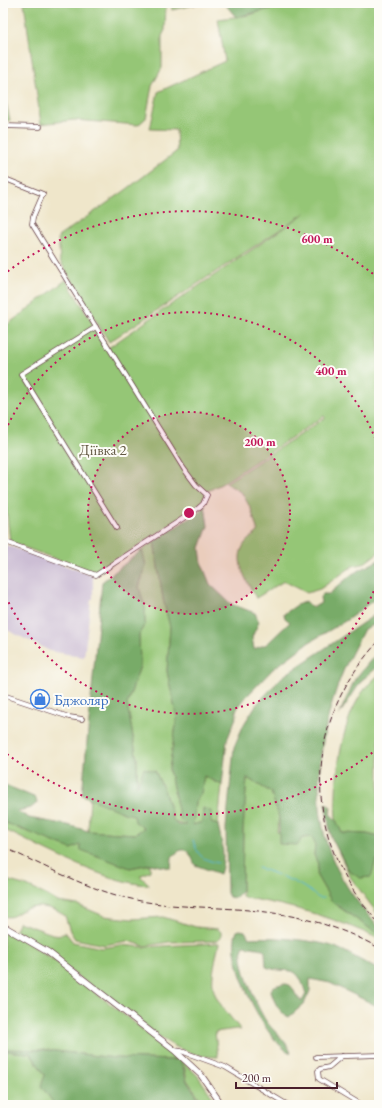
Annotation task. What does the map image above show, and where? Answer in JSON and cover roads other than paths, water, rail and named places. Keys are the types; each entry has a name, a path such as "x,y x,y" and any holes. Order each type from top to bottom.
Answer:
{"street":[{"path":"3,126 40,127"},
{"path":"3,178 43,194 33,216 32,224 184,469 196,486 207,496 203,504 196,510 96,575 3,541"},
{"path":"96,327 21,374 117,528"},
{"path":"3,695 69,717 82,719"},
{"path":"3,926 48,952 174,1050 201,1074 222,1105"},
{"path":"174,1050 181,1051 225,1067 288,1105"},
{"path":"316,1057 379,1055"},
{"path":"342,1056 329,1067 320,1069 318,1072 318,1079 362,1105"}],"waterway":[{"path":"193,840 201,856 218,863"},
{"path":"258,868 278,875 304,887 318,897 324,898"}],"railway":[{"path":"379,641 353,673 335,708 324,745 320,782 324,819 335,856 353,891 379,923"},
{"path":"3,847 70,878 105,892 123,897 158,904 240,909 287,915 341,930 379,948"}],"place":[{"name":"Бджоляр","path":"40,699"}],"park label":[{"name":"Діївка 2","path":"103,449"}]}
